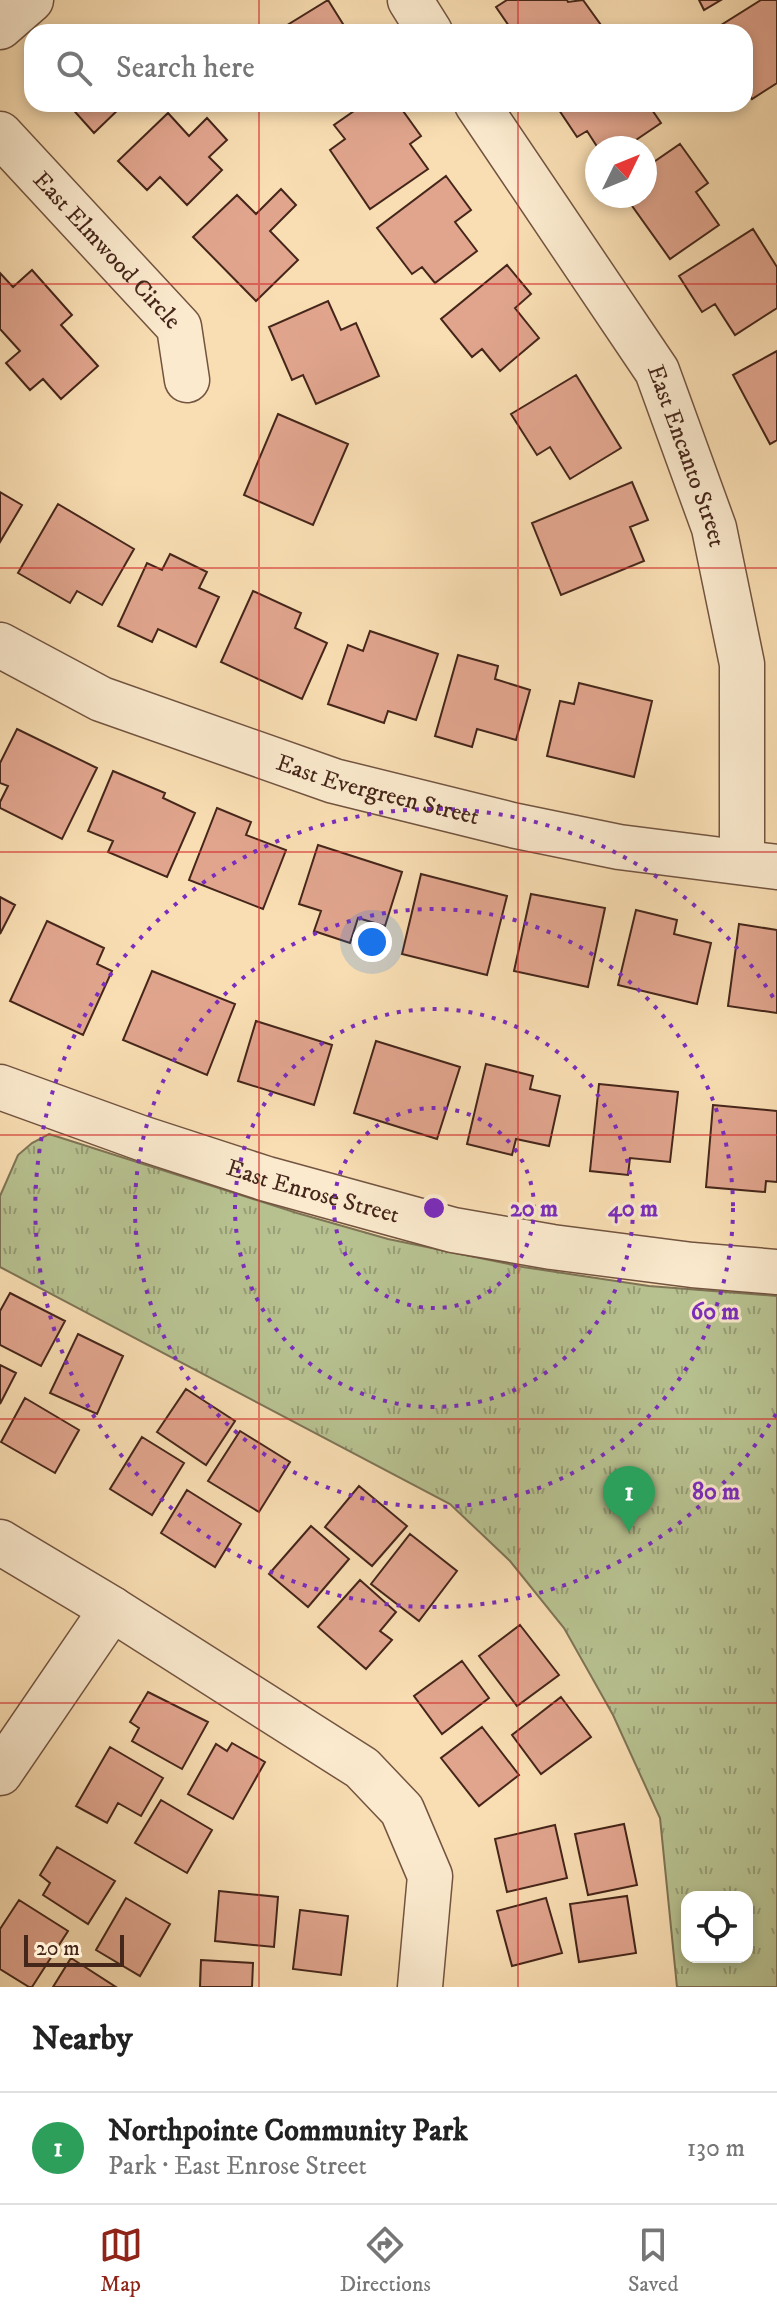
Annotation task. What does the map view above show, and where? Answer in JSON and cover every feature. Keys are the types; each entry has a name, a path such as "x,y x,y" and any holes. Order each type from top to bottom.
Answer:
{"street":[{"path":"0,27 31,0"},
{"path":"410,0 425,24"},
{"name":"East Encanto Street","path":"482,112 657,371 714,528 742,664 759,865"},
{"name":"East Elmwood Circle","path":"0,134 179,327 187,380"},
{"name":"East Evergreen Street","path":"0,645 101,699 334,781 619,847 759,865"},
{"name":"East Enrose Street","path":"3,1099 267,1179 453,1230 552,1247 777,1272"},
{"path":"0,1542 112,1609 362,1768 402,1810 430,1876 420,1987"},
{"path":"0,1773 112,1609"}],"green space":[{"path":"49,1134 388,1239 523,1267 649,1286 777,1296 777,1987 677,1987 660,1818 613,1715 564,1628 510,1561 450,1504 0,1267 0,1196 18,1155"}],"building":[{"path":"328,0 343,24 289,24"},
{"path":"507,0 583,0 600,24 508,24 496,7"},
{"path":"699,0 721,0 704,10"},
{"path":"761,0 777,0 777,83 753,98 753,24 723,24"},
{"path":"75,112 116,112 94,133"},
{"path":"353,112 404,112 421,136 410,144 428,169 370,209 330,150 345,139 334,125"},
{"path":"560,112 653,112 661,123 642,136 590,136 587,131 577,137"},
{"path":"168,113 189,136 207,118 227,140 209,157 222,170 187,205 160,177 147,190 118,161"},
{"path":"680,144 708,183 696,192 719,225 670,259 634,208 657,208 657,160"},
{"path":"446,176 471,210 455,222 477,251 435,283 422,267 412,274 377,228"},
{"path":"281,189 296,205 270,231 298,260 256,301 193,237 237,195 256,214"},
{"path":"753,229 777,267 777,308 735,335 715,304 702,312 679,276"},
{"path":"507,265 531,294 515,308 539,338 500,371 482,349 472,357 441,319"},
{"path":"32,270 72,315 61,325 98,366 61,399 43,379 30,390 6,363 20,351 0,329 0,273 13,287"},
{"path":"328,301 341,330 356,323 379,376 316,404 303,375 292,380 269,327"},
{"path":"777,351 777,440 770,444 733,375"},
{"path":"576,375 621,448 570,479 550,447 537,455 511,414"},
{"path":"278,414 348,444 313,525 244,495"},
{"path":"632,482 648,520 630,527 644,561 561,595 532,523"},
{"path":"0,492 22,505 0,542"},
{"path":"58,504 134,549 102,605 77,591 70,603 18,573"},
{"path":"170,554 207,572 199,588 219,597 196,647 158,629 152,642 118,626 147,563 162,570"},
{"path":"253,591 301,613 295,628 327,643 302,699 221,662"},
{"path":"370,631 438,654 416,720 388,711 384,723 328,704 348,645 363,651"},
{"path":"458,655 498,666 495,679 530,690 516,740 477,729 472,747 435,736"},
{"path":"579,683 652,701 634,777 547,756 560,701 574,704"},
{"path":"17,729 97,768 62,839 0,808 8,786 0,783 0,763"},
{"path":"113,771 165,793 163,798 195,813 167,877 108,852 113,841 88,831"},
{"path":"217,808 251,822 246,835 286,850 263,909 189,880"},
{"path":"318,845 402,872 385,926 358,918 350,943 314,931 321,911 299,904"},
{"path":"421,874 507,896 487,975 402,954"},
{"path":"531,894 605,908 588,987 514,971"},
{"path":"0,897 15,905 0,934"},
{"path":"636,910 677,920 674,934 711,943 697,1004 618,985"},
{"path":"47,921 104,948 97,964 112,971 83,1035 10,1001"},
{"path":"739,924 777,930 777,1013 728,1006"},
{"path":"152,971 235,1004 207,1075 123,1040"},
{"path":"256,1021 332,1045 314,1105 238,1081"},
{"path":"376,1041 460,1067 437,1139 354,1113"},
{"path":"486,1064 533,1076 530,1089 560,1096 549,1146 516,1139 512,1155 467,1144"},
{"path":"599,1084 678,1092 670,1162 630,1158 628,1175 590,1171"},
{"path":"713,1105 777,1111 777,1182 766,1181 765,1192 706,1187"},
{"path":"10,1293 65,1321 41,1366 0,1345 0,1311"},
{"path":"78,1334 123,1356 97,1414 50,1393"},
{"path":"0,1365 16,1373 0,1404"},
{"path":"186,1389 235,1421 206,1465 157,1432"},
{"path":"25,1398 79,1430 55,1473 1,1442"},
{"path":"240,1431 290,1462 259,1512 208,1481"},
{"path":"142,1437 184,1463 152,1515 110,1489"},
{"path":"359,1486 407,1526 372,1566 325,1527"},
{"path":"187,1490 241,1524 215,1567 161,1533"},
{"path":"311,1526 349,1559 308,1607 269,1574"},
{"path":"410,1534 457,1571 419,1621 371,1584"},
{"path":"360,1580 396,1612 380,1631 392,1640 366,1669 318,1627"},
{"path":"520,1625 559,1675 517,1706 479,1656"},
{"path":"462,1661 489,1698 442,1734 414,1696"},
{"path":"148,1692 208,1722 182,1769 132,1741 139,1728 130,1722"},
{"path":"561,1697 591,1737 541,1774 512,1735"},
{"path":"482,1727 519,1775 479,1806 441,1758"},
{"path":"232,1743 265,1762 233,1819 188,1794 216,1744 227,1751"},
{"path":"110,1747 163,1778 141,1816 118,1803 107,1823 76,1806"},
{"path":"161,1800 212,1830 187,1873 135,1843"},
{"path":"624,1824 637,1885 588,1895 575,1834"},
{"path":"555,1825 567,1878 507,1892 495,1839"},
{"path":"57,1847 115,1881 88,1924 43,1895 50,1883 40,1875"},
{"path":"219,1891 278,1897 274,1947 215,1941"},
{"path":"627,1896 636,1953 579,1962 570,1904"},
{"path":"126,1898 170,1924 140,1976 96,1950"},
{"path":"546,1898 562,1953 512,1966 497,1911"},
{"path":"19,1900 68,1931 32,1987 0,1969 0,1929"},
{"path":"300,1910 348,1916 341,1975 293,1969"},
{"path":"71,1958 116,1987 53,1987"},
{"path":"201,1960 253,1963 252,1987 200,1987"}],"place":[{"name":"Northpointe Community Park","path":"629,1532"}]}
